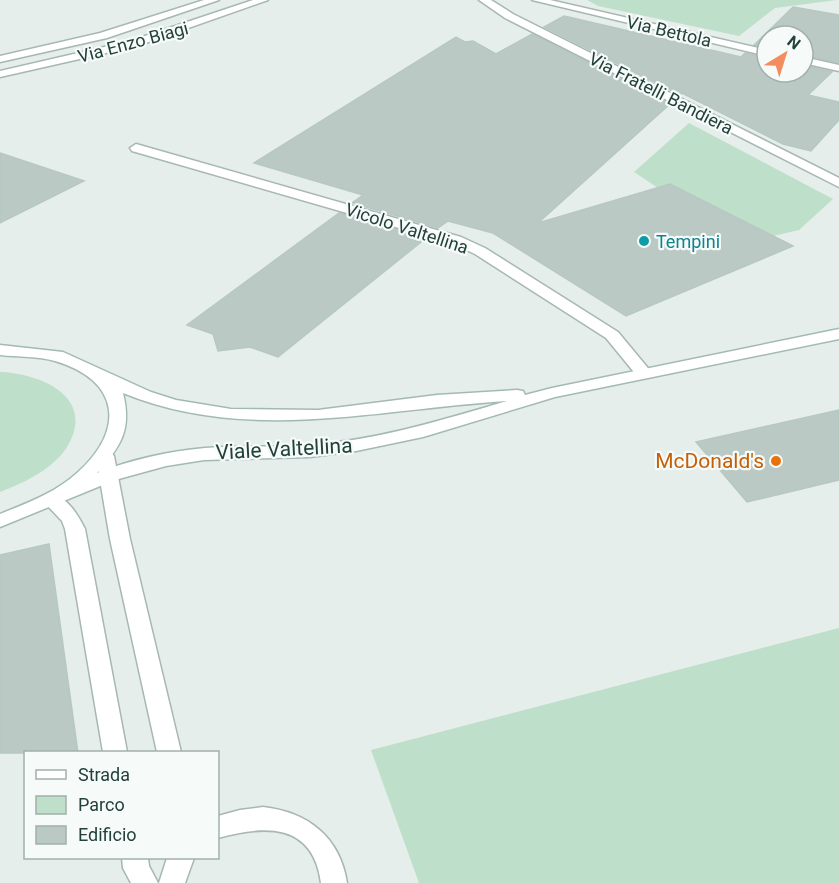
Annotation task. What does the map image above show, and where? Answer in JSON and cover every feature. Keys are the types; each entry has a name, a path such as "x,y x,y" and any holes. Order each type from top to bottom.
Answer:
{"street":[{"name":"Via Enzo Biagi","path":"0,59 103,36 213,0"},
{"name":"Via Enzo Biagi","path":"0,74 133,44 263,0"},
{"name":"Via Fratelli Bandiera","path":"484,0 509,16 839,183"},
{"name":"Via Bettola","path":"537,0 755,50"},
{"path":"815,63 839,68"},
{"name":"Vicolo Valtellina","path":"136,148 456,240 480,251 612,335 644,373"},
{"name":"Viale Valtellina","path":"0,521 52,500 106,466 147,464 204,454 310,451 356,445 417,433 552,393 839,334"},
{"path":"0,344 38,351"},
{"path":"0,350 38,351"},
{"name":"Viale Valtellina","path":"38,351 68,358 124,388 152,399 201,409 265,415 315,415 429,401 552,393"},
{"path":"93,371 111,386 120,409 118,433 106,466 169,751"},
{"path":"52,500 70,518 75,529 115,751"},
{"path":"224,821 264,818 288,822 309,833 324,849 334,870 334,883"},
{"path":"135,859 136,868 145,883"},
{"path":"172,883 180,859"}],"green space":[{"path":"587,0 837,0 775,8 739,36 598,6"},
{"path":"689,123 833,199 799,230 773,236 670,184 658,188 634,172"},
{"path":"0,372 28,376 56,388 73,408 75,421 72,437 67,447 51,465 31,478 0,492"},
{"path":"839,628 839,883 419,883 371,750"}],"building":[{"path":"793,7 839,15 839,63 815,58 815,24 776,24"},
{"path":"564,16 741,57 745,53 755,55 755,84 815,84 815,68 832,72 808,95 839,102 839,120 811,151 783,144 544,27"},
{"path":"532,34 670,104 538,223 670,184 793,246 626,316 493,233 448,221 438,228 352,203 363,195 254,163 456,37 465,42 473,41 496,54"},
{"path":"0,153 84,181 0,223"},
{"path":"339,213 426,238 278,357 250,347 218,351 213,334 187,325"},
{"name":"McDonald's","path":"839,410 839,480 747,502 696,442"},
{"path":"49,544 78,751 0,753 0,555"}],"place":[{"name":"Tempini","path":"644,241"},
{"name":"McDonald's","path":"776,461"}]}
